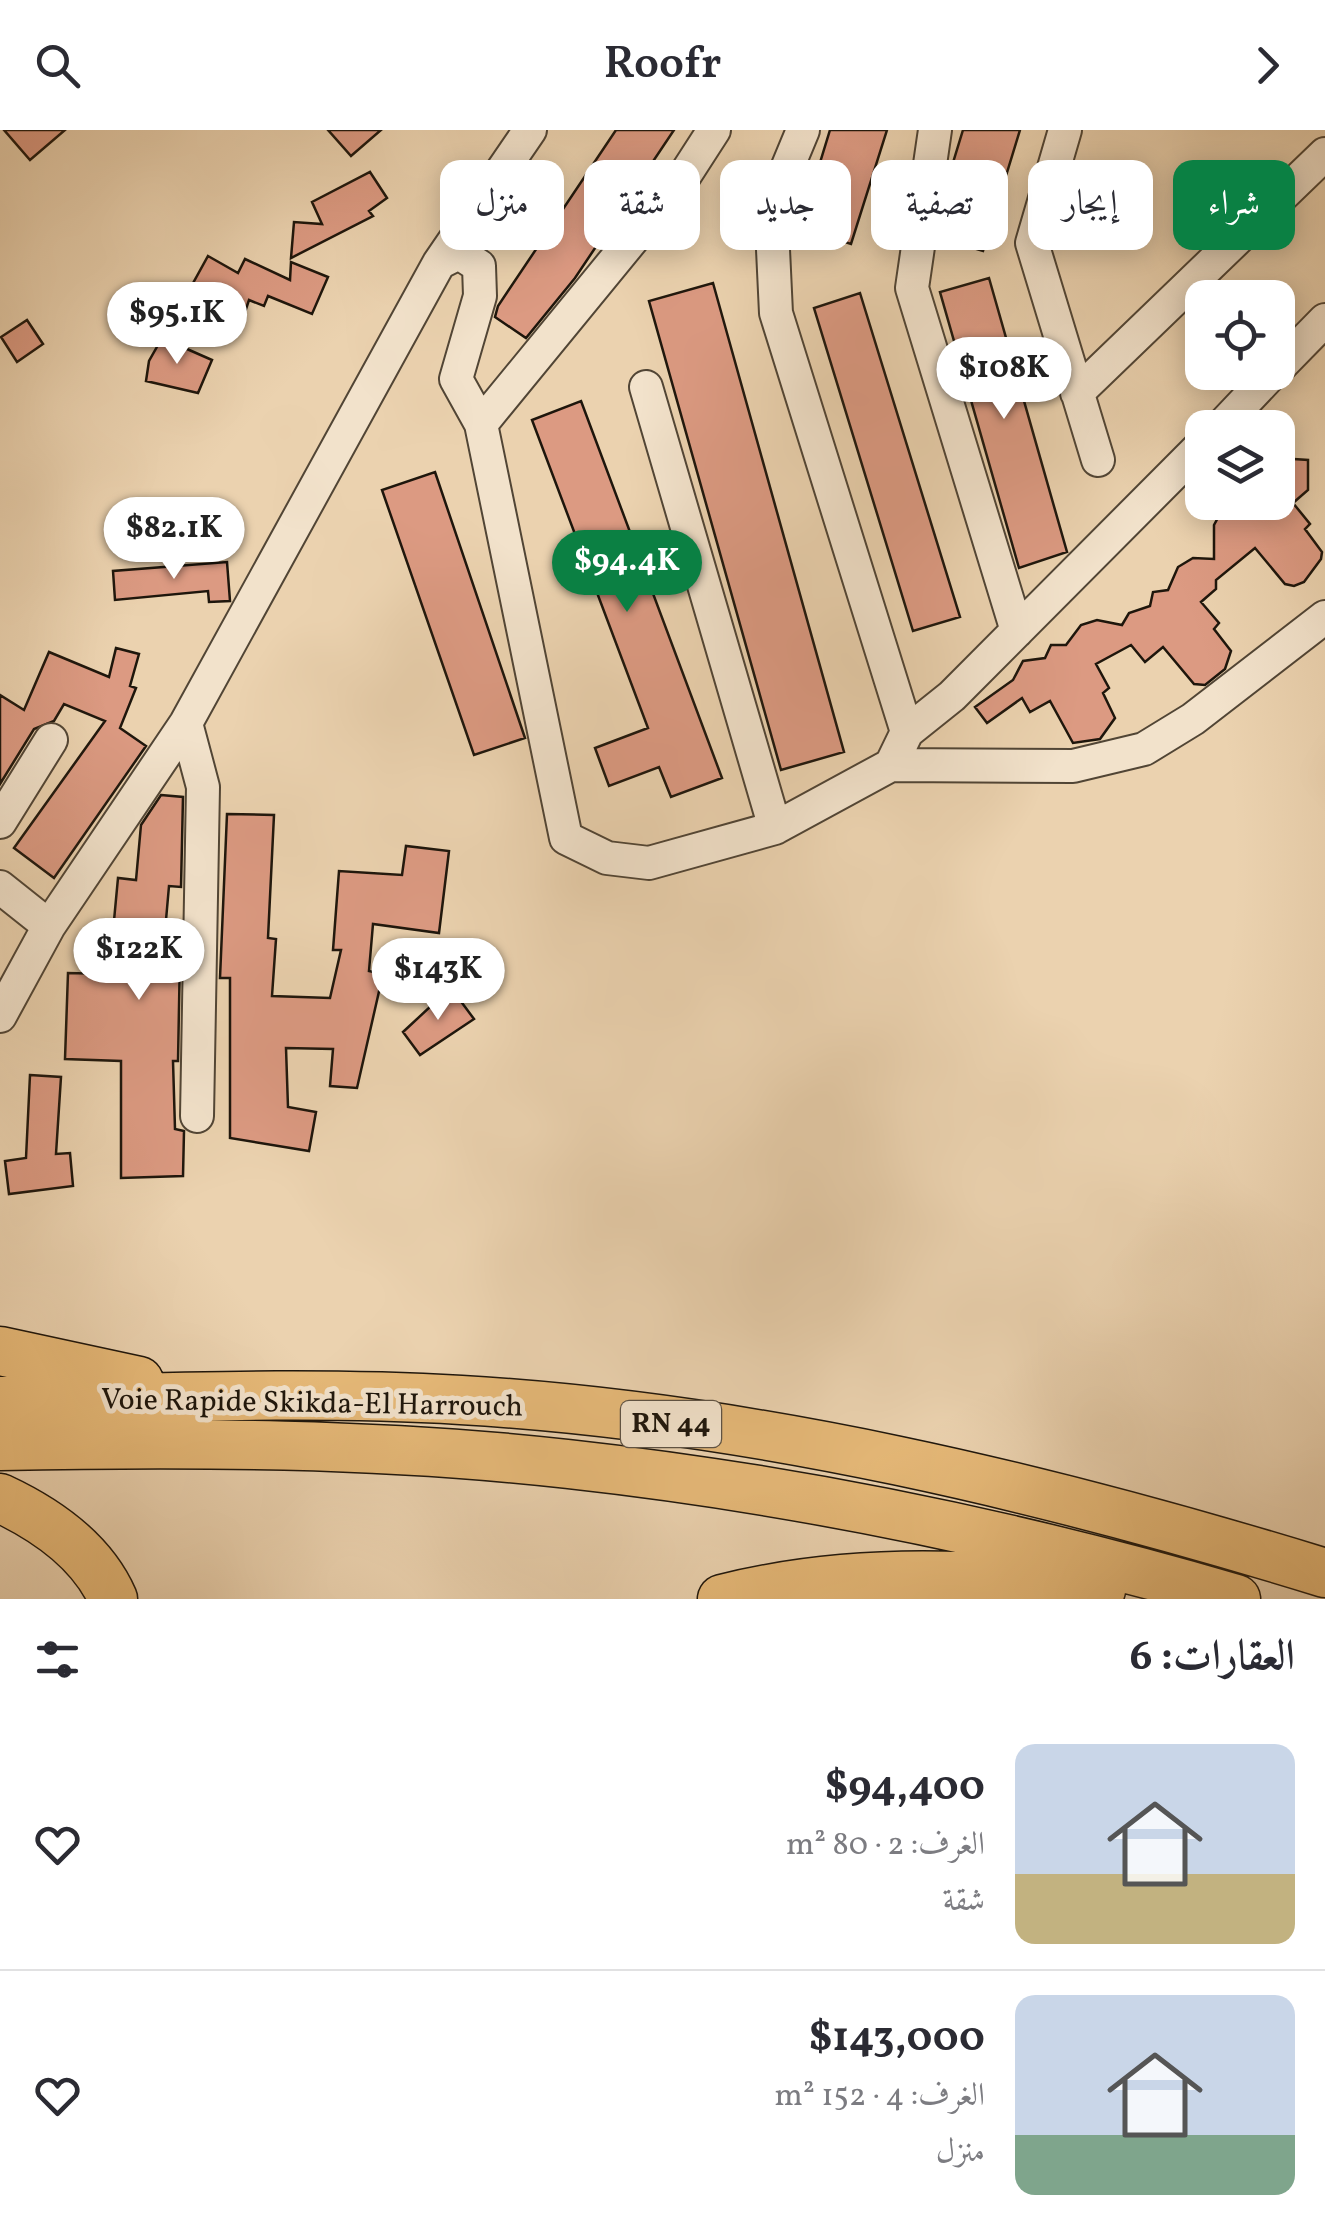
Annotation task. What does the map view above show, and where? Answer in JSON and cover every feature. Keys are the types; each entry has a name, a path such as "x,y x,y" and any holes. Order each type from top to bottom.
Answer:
{"highway":[{"path":"0,1350 200,1396"},
{"name":"Voie Rapide Skikda-El Harrouch","path":"0,1401 200,1396 461,1400 783,1440 958,1474 1128,1515 1325,1573"},
{"name":"Voie Rapide Skikda-El Harrouch","path":"0,1446 294,1445 566,1464 848,1504 989,1534 1230,1597"},
{"path":"0,1498 30,1512 70,1541 113,1595"},
{"path":"722,1599 834,1580 920,1576 1065,1584 1130,1594 1230,1597"}],"street":[{"path":"0,1016 49,926 186,723 439,263 530,130"},
{"path":"482,424 686,175 714,130"},
{"path":"802,130 771,207 776,312 907,732"},
{"path":"935,130 912,288 1017,631"},
{"path":"1065,130 1032,242 1098,460"},
{"path":"1078,393 1325,154"},
{"path":"439,263 459,254 479,266 480,296 456,379 482,424 566,838 606,858 648,863 774,828 891,764 1072,766 1144,750 1194,718 1325,618"},
{"path":"1295,351 1325,320"},
{"path":"646,388 774,828"},
{"path":"1237,410 1257,390"},
{"path":"891,764 907,732 952,696 1185,462"},
{"path":"186,723 203,787 198,1116"},
{"path":"0,822 51,740"},
{"path":"0,887 49,926"}],"building":[{"path":"4,130 65,130 30,160"},
{"path":"328,130 381,130 351,156"},
{"path":"616,130 674,130 654,160 596,160"},
{"path":"830,130 887,130 878,160 871,160 871,181 851,244 851,160 821,160"},
{"path":"963,130 1020,130 1008,169 1008,160 954,160"},
{"path":"370,172 387,198 369,211 373,216 291,258 294,222 322,224 312,202"},
{"path":"584,178 584,250 594,250 526,338 495,317 498,306 536,250 564,250 564,208"},
{"path":"208,256 238,273 245,259 290,280 291,262 328,277 312,314 268,296 264,306 249,300 246,309 237,305 235,309 192,285"},
{"path":"989,278 1067,552 1019,568 940,292"},
{"path":"713,283 844,752 781,770 649,301"},
{"path":"860,293 960,617 913,631 814,308"},
{"path":"125,299 146,301 142,333 121,331"},
{"path":"27,320 43,344 17,362 1,337"},
{"path":"162,338 212,360 198,393 146,381 149,361"},
{"path":"581,401 722,778 671,797 659,767 609,786 595,748 648,728 532,420"},
{"path":"1295,459 1308,460 1308,490 1295,501"},
{"path":"435,472 525,738 474,755 382,490"},
{"path":"1295,505 1310,524 1305,529 1322,552 1304,582 1294,586 1285,584 1255,548 1216,580 1216,589 1201,602 1219,623 1214,629 1231,651 1225,669 1205,685 1194,684 1163,647 1145,662 1131,645 1096,664 1109,688 1103,693 1115,718 1100,739 1073,743 1050,701 1030,712 1022,698 987,723 975,707 1013,680 1023,661 1045,658 1051,645 1066,645 1081,625 1097,620 1122,625 1129,613 1150,606 1153,592 1168,590 1178,567 1193,558 1214,559 1217,520 1295,520"},
{"path":"227,562 230,601 209,602 208,591 115,600 113,571"},
{"path":"116,648 139,654 130,686 136,688 120,728 146,746 54,878 14,848 105,721 64,704 54,721 34,729 0,784 0,695 24,710 49,652 109,677"},
{"path":"161,795 183,797 181,887 169,886 163,954 180,954 178,1061 173,1061 175,1129 184,1131 183,1176 121,1178 121,1061 65,1059 68,973 109,974 118,878 136,880 141,825"},
{"path":"227,814 274,815 268,938 276,939 272,996 330,998 341,950 333,950 339,871 402,875 406,846 449,851 439,933 373,924 369,971 383,974 357,1088 330,1086 333,1049 286,1048 288,1107 316,1112 309,1151 230,1138 230,978 220,978"},
{"path":"446,992 454,992 474,1019 420,1055 403,1032"},
{"path":"30,1075 61,1077 56,1154 70,1153 73,1186 9,1194 5,1161 26,1158"}]}
